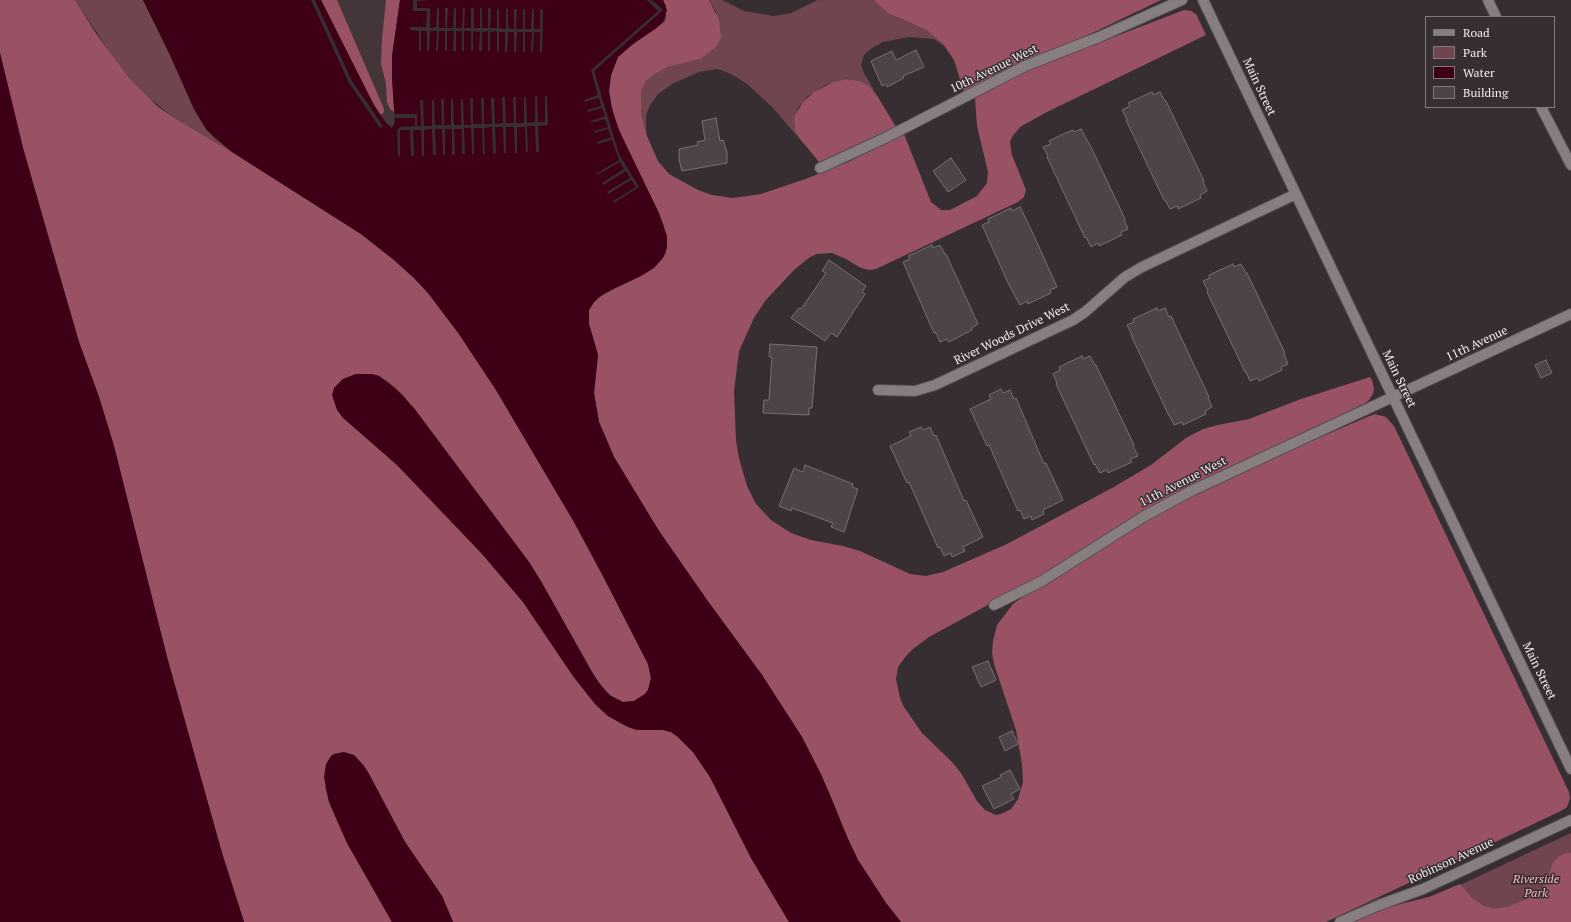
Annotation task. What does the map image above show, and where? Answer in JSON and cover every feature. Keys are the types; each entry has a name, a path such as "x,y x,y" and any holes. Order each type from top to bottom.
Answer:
{"street":[{"name":"10th Avenue West","path":"820,168 885,138 1025,66 1104,35 1182,0"},
{"name":"Main Street","path":"1203,0 1571,769"},
{"path":"1488,0 1496,16"},
{"path":"1542,108 1571,165"},
{"name":"River Woods Drive West","path":"878,390 914,391 935,385 1072,320 1085,312 1125,277 1142,267 1296,194"},
{"name":"11th Avenue","path":"1393,398 1571,314"},
{"name":"11th Avenue West","path":"994,605 1042,581 1143,517 1191,491 1393,398"},
{"name":"Robinson Avenue","path":"1340,922 1379,905 1423,889 1571,820"}],"shaded area":[{"path":"0,0 75,0 97,35 130,79 157,106 361,234 394,260 428,293 459,334 496,390 574,522 648,664 651,678 648,690 645,694 634,701 623,702 611,696 598,682 529,562 403,395 388,382 379,376 372,374 356,374 343,379 334,388 368,439 397,465 449,518 523,602 573,676 595,704 608,716 628,727 637,730 663,730 671,732 693,752 710,777 751,858 789,922 453,922 442,896 405,842 369,774 354,755 325,786 329,802 347,843 392,922 244,922 222,853 167,657 114,446 99,397 79,342 23,148 0,53"},
{"path":"321,0 400,0 395,32 392,80 395,123 393,128 386,123 374,105"},
{"path":"321,0 337,0 384,109 382,114 380,115 368,94"},
{"path":"386,0 400,0 392,56 394,112 390,109 387,102 386,84 381,64"},
{"path":"663,0 709,0 719,20 721,38 716,47 701,59 668,67 646,81 641,91 641,103 642,118 647,136 658,161 669,174 698,190 712,195 733,198 761,194 808,178 848,162 904,134 931,202 941,210 950,210 977,196 987,183 988,172 977,126 975,98 1033,68 1184,10 1191,11 1196,14 1206,35 1045,113 1020,127 1010,142 1012,155 1026,190 1024,197 1018,202 876,269 870,270 861,268 832,253 817,254 810,257 794,270 765,301 754,318 739,351 734,391 736,441 747,486 756,504 771,520 791,533 811,540 860,551 910,574 926,576 943,572 1007,544 1112,488 1151,465 1186,438 1203,429 1249,419 1301,399 1370,377 1372,380 1374,388 1373,394 1364,404 1194,485 1041,576 929,637 906,656 898,667 896,679 900,698 904,707 922,733 952,762 961,773 977,801 985,810 996,815 1011,809 1018,799 1023,782 1022,764 1016,730 994,664 992,653 997,625 1013,604 1161,511 1233,475 1375,414 1386,417 1394,426 1569,792 1570,798 1567,807 1326,922 901,922 886,903 858,860 829,792 802,737 762,675 659,531 614,457 599,422 594,393 598,355 589,324 589,310 598,298 659,262 666,253 664,226 623,140 613,113 609,91 611,75 618,57 633,44 664,22 666,18 666,6"},
{"path":"873,0 1161,0 1084,37 1023,61 964,92 954,60 943,44 928,31 888,13"},
{"path":"846,79 860,81 870,87 878,97 896,127 819,162 795,131 795,115 803,102 814,92 833,82"},
{"name":"Riverside Park","path":"1565,853 1571,853 1571,922 1353,922 1385,908 1429,897 1460,884 1473,899 1484,906 1494,909 1507,907 1538,892 1545,884 1553,863 1557,858"}],"green space":[{"path":"75,0 143,0 194,109 206,129 232,152 173,117 143,93 115,60"},
{"path":"709,0 722,0 744,11 774,16 791,13 818,0 873,0 896,17 928,31 944,46 934,39 909,37 883,42 872,48 864,55 861,65 878,97 874,91 860,81 846,79 827,84 808,96 798,108 794,120 794,126 798,136 810,151 772,107 747,84 731,74 718,69 699,72 672,84 658,94 650,105 646,115 646,136 642,118 641,91 646,81 668,67 701,59 716,47 716,12"},
{"name":"Riverside Park","path":"1571,833 1571,922 1353,922 1385,908 1445,892"}],"water":[{"path":"143,0 321,0 374,105 386,123 392,128 395,123 392,56 400,0 663,0 667,10 663,22 618,57 611,75 609,91 611,105 618,128 659,213 667,236 667,248 663,258 654,268 641,276 603,294 594,302 589,310 589,324 598,355 594,393 599,422 614,457 659,531 762,675 802,737 821,774 858,860 886,903 901,922 789,922 751,858 710,777 693,752 671,732 663,730 637,730 628,727 608,716 595,704 573,676 523,602 483,555 397,465 343,418 337,410 332,395 334,388 343,379 356,374 371,374 379,376 395,388 414,408 529,562 591,671 605,691 623,702 634,701 645,694 648,690 651,678 648,664 604,578 574,522 496,390 459,334 428,293 394,260 361,234 232,152 206,129 194,109"},
{"path":"0,53 23,148 79,342 99,397 114,446 167,657 222,853 244,922 0,922"},
{"path":"344,752 354,755 364,766 405,842 442,896 453,922 392,922 347,843 329,802 324,777 326,764 334,754"}],"pier":[{"path":"311,0 315,0 352,81 383,126 380,128 349,83"},
{"path":"413,0 430,0 417,1 417,8 430,8 430,28 436,27 437,8 439,8 439,28 445,28 445,8 448,8 447,28 453,28 454,8 456,8 456,28 462,28 463,8 465,8 464,28 471,28 471,8 474,8 474,28 480,28 480,8 482,8 482,28 488,28 488,8 491,9 490,28 497,28 497,9 499,9 499,28 506,29 506,9 508,9 508,28 514,29 514,9 517,9 516,29 523,29 523,9 525,9 525,29 531,29 532,9 534,9 534,29 540,29 540,9 543,9 542,52 540,52 540,32 534,32 533,52 531,52 532,32 525,32 525,52 523,52 523,32 517,32 516,52 514,52 514,32 508,32 507,52 505,52 505,32 499,32 499,52 497,51 497,31 490,32 490,51 488,51 488,31 482,32 482,51 479,51 480,32 473,31 473,51 471,51 471,31 464,31 464,51 462,51 462,31 456,31 456,51 453,51 454,31 447,31 447,51 445,51 445,31 439,31 438,51 436,51 437,31 430,31 429,51 427,51 427,31 421,31 421,51 419,51 419,31 410,30 410,27 426,27 427,11 413,11"},
{"path":"647,0 652,0 663,10 594,71 619,154 639,187 614,203 613,201 636,187 631,180 608,194 607,192 630,178 626,171 603,185 602,183 624,169 620,162 597,175 596,174 619,160 612,140 597,144 597,142 611,137 608,129 594,133 594,131 608,127 605,119 591,123 591,121 605,116 602,108 588,112 587,110 601,106 599,98 585,102 584,100 598,95 591,70 658,11"},
{"path":"535,96 537,96 538,122 545,122 545,96 547,96 548,125 538,126 539,152 536,152 535,126 527,126 528,152 526,152 525,127 517,127 517,153 515,153 514,127 506,127 506,153 504,153 503,127 495,127 496,153 493,154 492,127 484,128 485,154 483,154 482,128 474,128 474,154 472,154 471,128 464,128 465,154 462,154 462,129 454,129 455,155 452,155 452,129 445,129 445,155 443,155 442,129 435,129 436,155 433,155 432,129 424,130 424,156 422,156 421,130 413,130 414,156 411,156 410,130 400,130 400,157 398,156 397,130 400,127 415,126 415,118 394,118 394,114 417,114 417,126 421,126 420,100 423,100 424,126 432,126 432,100 434,100 435,125 442,125 441,99 444,99 444,125 451,125 451,99 453,99 454,125 461,125 461,99 463,99 464,125 471,125 470,98 473,98 473,124 482,124 481,98 484,98 484,124 492,124 491,98 494,98 495,124 503,123 502,97 505,97 506,123 514,123 513,97 516,97 516,123 524,123 524,97 526,97 527,123 535,122"}],"building":[{"path":"916,50 924,67 903,76 904,78 887,87 886,84 882,86 871,61 892,51 896,60"},
{"path":"1152,92 1153,95 1160,92 1166,101 1204,181 1203,182 1207,191 1200,195 1201,198 1178,209 1177,206 1170,209 1164,200 1122,110 1130,106 1128,103"},
{"path":"716,118 720,141 723,140 727,152 727,163 682,171 679,160 679,149 698,145 697,142 705,140 702,121"},
{"path":"1081,129 1125,219 1128,229 1121,232 1122,235 1099,246 1098,243 1091,247 1086,237 1085,238 1043,147 1051,144 1049,141 1061,135 1073,130 1074,132"},
{"path":"951,158 966,180 948,192 933,171"},
{"path":"1020,207 1057,287 1050,290 1051,293 1028,304 1027,301 1020,305 1009,285 982,225 989,222 988,219 1011,208 1012,211"},
{"path":"932,245 933,248 940,245 946,254 978,324 971,328 972,330 949,342 947,339 940,342 936,333 934,333 903,262 910,259 908,256"},
{"path":"829,260 866,286 862,292 865,294 837,337 831,333 825,341 791,318 799,308 801,309 826,273 822,271"},
{"path":"1233,264 1234,267 1241,264 1247,273 1285,353 1284,354 1288,364 1281,367 1282,370 1259,381 1258,378 1250,381 1203,281 1210,278 1209,275"},
{"path":"1157,308 1158,311 1165,308 1169,317 1171,316 1209,397 1208,398 1212,407 1205,411 1206,414 1183,425 1182,422 1174,425 1127,325 1134,322 1133,319"},
{"path":"770,344 817,347 812,408 809,408 809,415 763,413 764,400 769,400 772,357 769,357"},
{"path":"1082,356 1083,359 1090,356 1096,365 1138,456 1130,459 1132,462 1108,473 1107,470 1100,473 1095,464 1094,465 1056,384 1057,383 1053,374 1060,370 1059,367"},
{"path":"1546,360 1552,373 1541,378 1535,365"},
{"path":"1001,389 1003,393 1010,390 1014,399 1016,398 1044,464 1046,463 1063,500 1043,510 1044,514 1032,520 1031,516 1024,519 1020,510 1018,511 989,445 987,446 970,409 991,399 989,395"},
{"path":"921,427 923,430 930,427 934,436 936,435 964,501 966,500 983,537 963,547 965,551 952,557 951,553 944,556 940,547 938,548 909,482 907,483 890,446 911,436 909,432"},
{"path":"805,465 853,484 852,487 858,489 844,532 831,527 833,523 792,508 791,511 779,506 794,468 803,472"},
{"path":"988,661 996,680 981,687 972,667"},
{"path":"1012,731 1018,744 1005,751 999,737"},
{"path":"1010,770 1020,789 1011,794 1014,799 994,809 982,786 1001,777 1000,775"}]}
